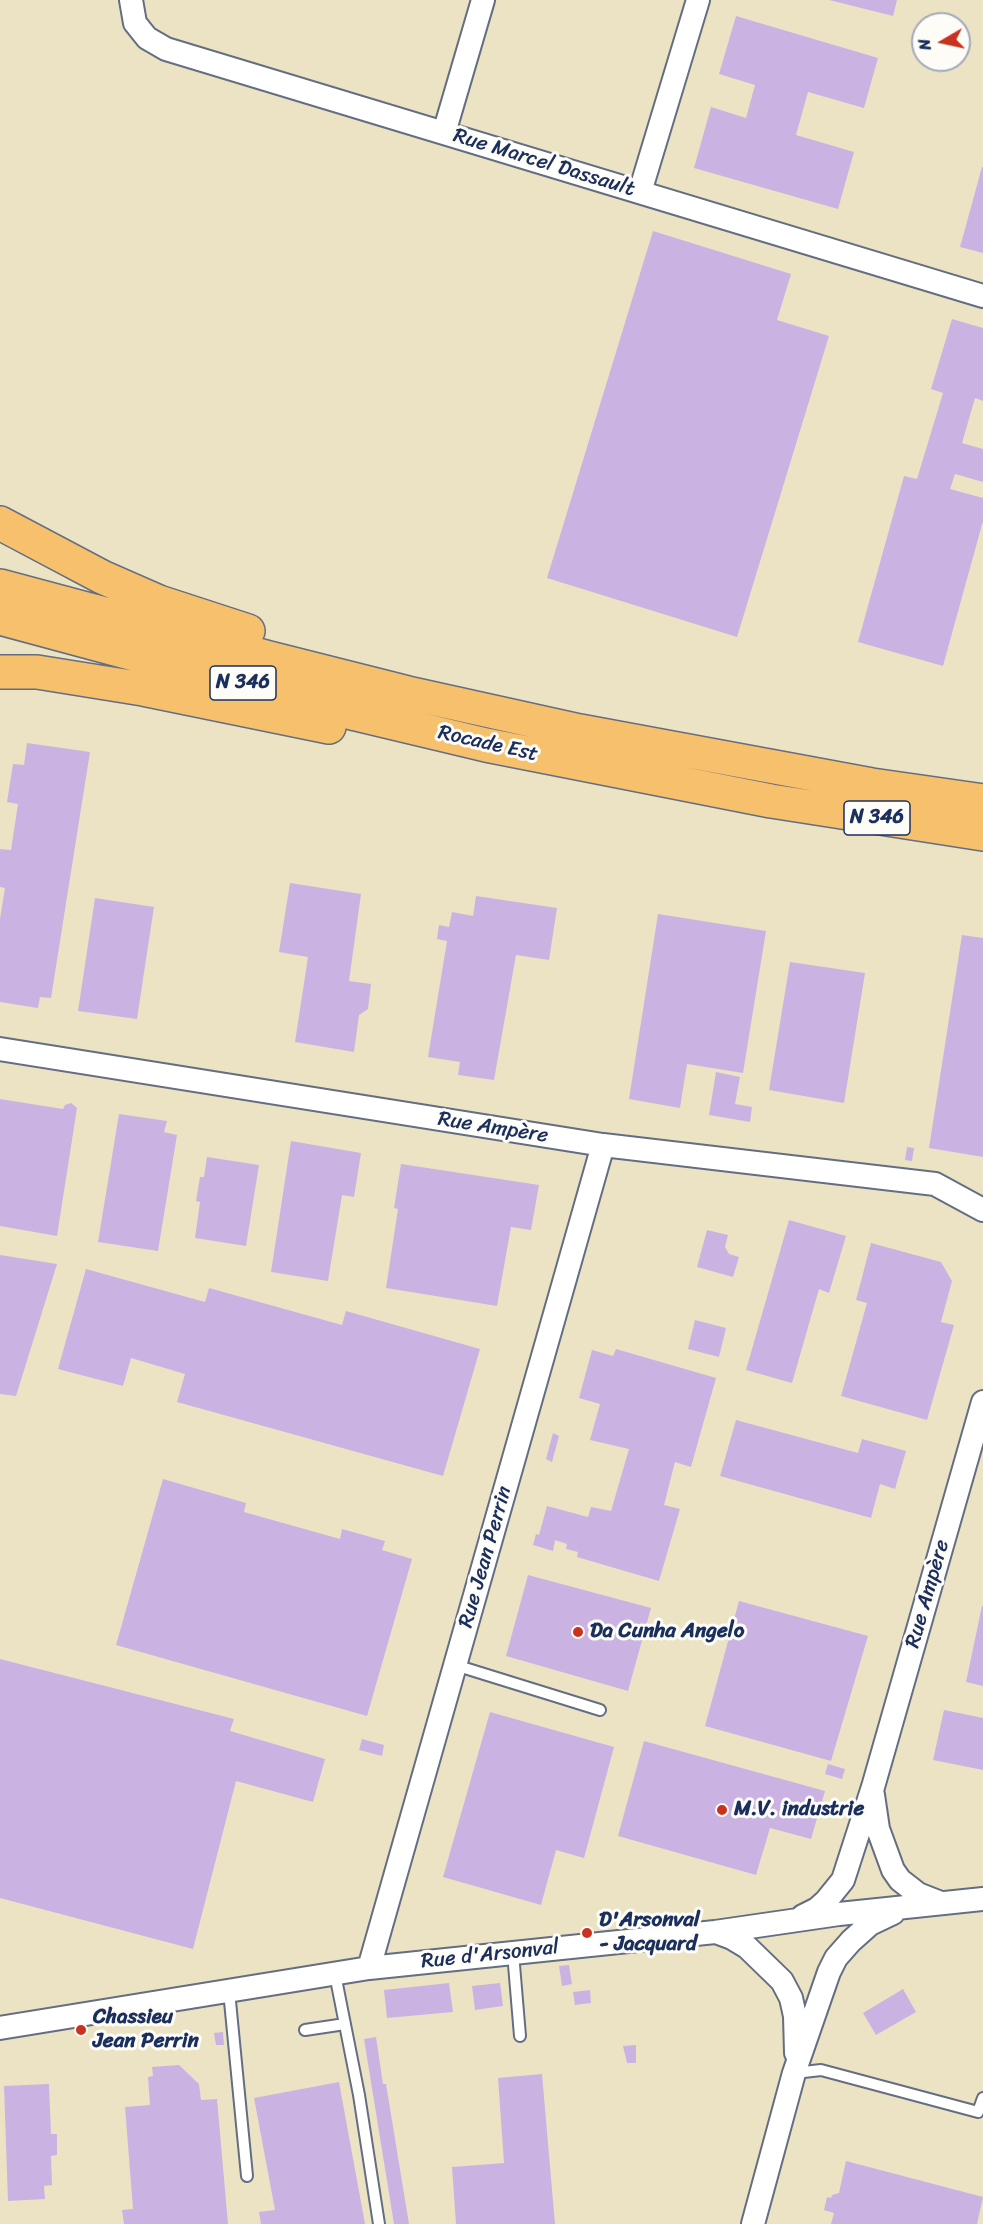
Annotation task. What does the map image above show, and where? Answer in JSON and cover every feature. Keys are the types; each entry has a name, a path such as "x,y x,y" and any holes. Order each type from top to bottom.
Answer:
{"highway":[{"path":"0,523 102,577 159,602 267,637 386,671 408,693"},
{"name":"Rocade Est","path":"0,586 268,658 408,693 580,731 872,785 983,801"},
{"name":"Rocade Est","path":"0,618 356,714 486,745 771,801 983,834"},
{"path":"0,672 37,672 143,689 446,752 486,745"}],"street":[{"name":"Rue Marcel Dassault","path":"131,0 135,23 147,38 166,49 983,296"},
{"path":"444,133 483,0"},
{"path":"640,192 698,0"},
{"name":"Rue Ampère","path":"0,1049 603,1145 935,1184 983,1210"},
{"name":"Rue Jean Perrin","path":"369,1968 603,1145"},
{"name":"Rue Ampère","path":"790,1921 817,1909 832,1895 843,1880 873,1787 983,1402"},
{"name":"Rue Ampère","path":"873,1787 878,1829 893,1870 900,1880 918,1894 941,1903"},
{"name":"Rue d'Arsonval","path":"0,2028 369,1968 715,1932 983,1899"},
{"path":"753,2224 794,2073 829,1972 836,1958 870,1924 908,1907"},
{"path":"715,1932 732,1938 756,1953 787,1989 796,2026 797,2049 794,2073"}],"lane":[{"path":"455,1665 600,1710"},
{"path":"513,1953 520,2036"},
{"path":"335,1974 380,2224"},
{"path":"229,1990 247,2176"},
{"path":"305,2030 345,2024"},
{"path":"794,2073 821,2070 978,2112 983,2098"}],"building":[{"path":"829,0 897,0 893,16"},
{"path":"736,16 878,58 864,108 808,92 796,135 854,152 838,209 694,168 711,107 746,118 755,85 719,74"},
{"path":"983,167 983,253 960,247"},
{"path":"653,231 791,274 777,320 829,336 737,637 547,578"},
{"path":"952,319 983,328 983,401 975,398 962,443 983,449 983,482 955,474 950,489 983,498 983,521 943,666 858,642 904,476 917,479 943,393 931,389"},
{"path":"27,743 90,752 51,998 40,997 38,1008 0,1002 0,919 5,888 0,887 0,849 11,850 18,804 7,802 13,764 24,765"},
{"path":"290,883 361,894 349,981 371,984 368,1009 359,1015 354,1052 295,1042 308,957 279,952"},
{"path":"476,896 557,908 549,960 516,955 494,1080 458,1075 460,1062 428,1057 447,941 437,939 439,925 449,927 452,912 473,916"},
{"path":"95,898 154,907 137,1019 78,1011"},
{"path":"658,914 766,931 743,1073 687,1064 680,1108 629,1099"},
{"path":"962,935 983,938 983,1157 929,1148"},
{"path":"790,962 865,973 844,1103 769,1090"},
{"path":"716,1072 740,1077 735,1104 752,1107 750,1122 709,1115"},
{"path":"0,1099 63,1109 65,1105 71,1103 77,1108 57,1236 0,1226"},
{"path":"119,1114 167,1121 164,1132 177,1135 158,1251 98,1242"},
{"path":"291,1141 361,1153 354,1197 342,1195 328,1281 271,1272"},
{"path":"907,1147 914,1148 912,1161 905,1160"},
{"path":"207,1157 259,1165 246,1246 195,1238 200,1202 196,1201 200,1177 204,1177"},
{"path":"401,1164 539,1185 531,1230 511,1227 497,1306 386,1288 398,1209 394,1208"},
{"path":"789,1220 846,1236 829,1293 819,1289 792,1383 746,1370"},
{"path":"707,1230 728,1235 725,1247 729,1254 739,1257 733,1277 697,1267"},
{"path":"871,1243 941,1262 952,1281 941,1322 954,1325 927,1420 841,1396 867,1303 856,1300"},
{"path":"0,1255 57,1264 16,1396 0,1394"},
{"path":"86,1269 205,1302 209,1288 342,1325 346,1311 480,1349 443,1476 177,1402 185,1374 131,1358 123,1386 58,1369"},
{"path":"695,1320 726,1328 719,1357 688,1349"},
{"path":"616,1349 716,1378 691,1467 675,1462 664,1505 680,1509 659,1581 577,1557 578,1552 566,1549 567,1544 555,1540 553,1551 533,1545 536,1534 539,1535 547,1506 588,1517 591,1507 611,1511 629,1449 590,1440 600,1404 579,1398 592,1350 613,1356"},
{"path":"736,1420 858,1453 862,1439 906,1451 895,1489 880,1484 871,1518 720,1476"},
{"path":"553,1433 559,1436 552,1462 546,1459"},
{"path":"163,1479 246,1503 244,1512 340,1539 342,1529 385,1541 382,1550 412,1559 367,1716 116,1645"},
{"name":"Da Cunha Angelo","path":"528,1575 651,1608 628,1691 506,1656"},
{"path":"739,1601 868,1636 831,1761 705,1726"},
{"path":"983,1606 983,1686 966,1682"},
{"path":"0,1659 234,1719 230,1731 325,1759 313,1802 236,1781 193,1949 0,1898"},
{"path":"944,1710 983,1718 983,1770 933,1760"},
{"path":"490,1712 614,1747 584,1858 556,1850 541,1905 443,1877"},
{"path":"362,1739 384,1745 382,1756 359,1750"},
{"name":"M.V. industrie","path":"644,1741 825,1791 811,1839 770,1828 756,1875 618,1836"},
{"path":"828,1764 845,1769 842,1779 825,1774"},
{"path":"569,1965 572,1984 562,1986 559,1966"},
{"path":"449,1983 453,2012 387,2018 384,1990"},
{"path":"500,1983 503,2006 475,2010 472,1986"},
{"path":"903,1989 916,2012 876,2035 863,2013"},
{"path":"590,1990 591,2003 575,2005 573,1992"},
{"path":"223,2032 224,2045 216,2045 214,2033"},
{"path":"376,2037 409,2224 394,2224 364,2039"},
{"path":"636,2045 636,2063 627,2063 623,2046"},
{"path":"179,2065 199,2084 201,2100 217,2099 228,2224 124,2224 122,2210 133,2209 125,2107 150,2105 148,2077 153,2076 152,2067"},
{"path":"542,2074 555,2224 456,2224 452,2167 504,2163 498,2078"},
{"path":"339,2082 365,2224 261,2224 259,2212 275,2210 254,2098"},
{"path":"49,2084 51,2134 57,2134 57,2155 51,2156 52,2185 44,2186 45,2199 8,2201 4,2086"},
{"path":"846,2161 983,2197 977,2224 831,2224 834,2213 824,2210 827,2197 831,2198 832,2195 839,2193"}],"place":[{"name":"Da Cunha Angelo","path":"578,1632"},
{"name":"M.V. industrie","path":"722,1810"},
{"name":"D'Arsonval - Jacquard","path":"587,1933"},
{"name":"Chassieu Jean Perrin","path":"81,2030"}]}
